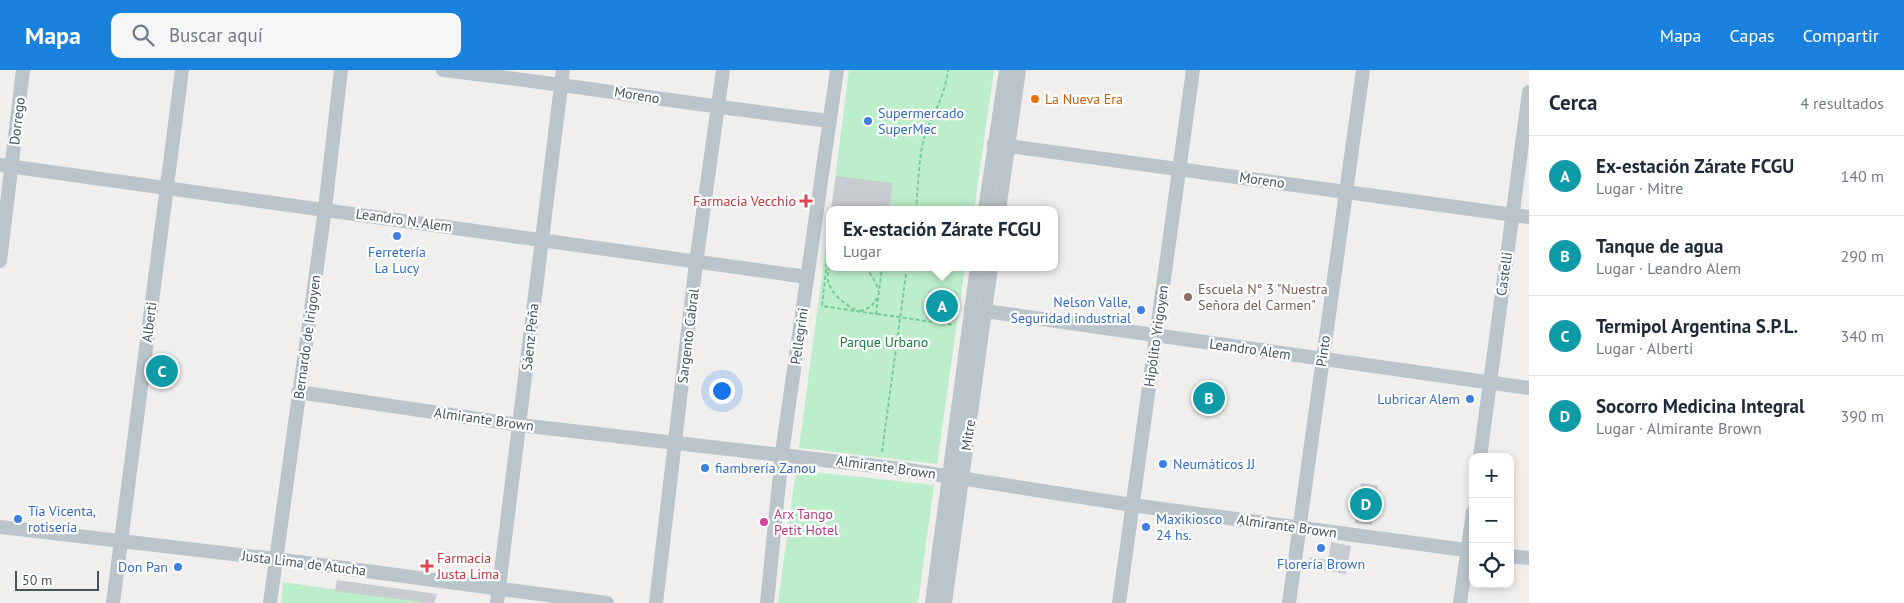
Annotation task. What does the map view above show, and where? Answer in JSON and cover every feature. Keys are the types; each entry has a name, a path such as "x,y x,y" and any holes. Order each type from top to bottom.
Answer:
{"street":[{"name":"Dorrego","path":"0,261 6,166 23,70"},
{"name":"Alberti","path":"113,603 182,70"},
{"name":"Bernardo de Irigoyen","path":"270,603 325,209 342,70"},
{"name":"Moreno","path":"444,70 562,77 717,108 830,121"},
{"name":"Sargento Cabral","path":"656,603 696,263 723,70"},
{"name":"Pellegrini","path":"767,603 782,454 837,70"},
{"path":"999,206 1006,70"},
{"path":"986,206 1019,70"},
{"name":"Hipólito Yrigoyen","path":"1119,603 1193,70"},
{"name":"Pinto","path":"1289,603 1363,70"},
{"name":"Sáenz Peña","path":"498,596 562,77"},
{"name":"Castelli","path":"1481,453 1529,92"},
{"name":"Moreno","path":"1001,145 1529,217"},
{"name":"Leandro N. Alem","path":"6,166 807,277"},
{"name":"Mitre","path":"977,271 978,310"},
{"name":"Mitre","path":"932,603 955,477 978,310 990,271"},
{"name":"Leandro Alem","path":"978,310 1529,388"},
{"name":"Almirante Brown","path":"298,392 520,425 902,468 1132,505 1469,551"},
{"name":"Mitre","path":"945,603 955,477"},
{"name":"Justa Lima de Atucha","path":"0,526 276,559 498,596 607,603"},
{"path":"1460,603 1469,556"},
{"path":"1514,556 1529,558"}],"path":[{"path":"916,206 923,143 945,92 948,70"},
{"path":"826,270 822,306 954,325"},
{"path":"829,271 828,283 834,294 842,303 858,312 872,307 878,295 876,283 868,271"},
{"path":"876,314 881,271"},
{"path":"882,452 907,271"}],"green space":[{"path":"849,70 994,70 975,206 832,206"},
{"name":"Parque Urbano","path":"826,246 826,271 964,271 937,464 799,448"},
{"path":"796,470 934,485 918,603 778,603"},
{"path":"283,582 429,603 281,603"}],"building":[{"path":"836,176 893,183 890,206 832,206"},
{"path":"929,290 957,294 954,322 926,319"},
{"path":"153,364 172,367 169,382 150,382"},
{"path":"1209,383 1219,387 1223,397 1219,407 1209,411 1199,407 1195,397 1199,387"},
{"path":"1361,483 1378,486 1372,525 1355,523"},
{"path":"1331,542 1351,546 1346,574 1308,568 1310,557 1328,560"},
{"path":"337,580 437,594 434,603 429,603 335,591"}],"place":[{"name":"La Nueva Era","path":"1035,99"},
{"name":"Supermercado SuperMec","path":"868,121"},
{"name":"Farmacia Vecchio","path":"806,201"},
{"name":"Ferretería La Lucy","path":"397,236"},
{"name":"Escuela N° 3 \"Nuestra Señora del Carmen\"","path":"1188,297"},
{"name":"Ex-estación Zárate FCGU","path":"942,306"},
{"name":"Nelson Valle, Seguridad industrial","path":"1141,310"},
{"name":"Termipol Argentina S.P.L.","path":"162,371"},
{"name":"Tanque de agua","path":"1209,398"},
{"name":"Lubricar Alem","path":"1470,399"},
{"name":"Neumáticos JJ","path":"1163,464"},
{"name":"fiambrería Zanou","path":"705,468"},
{"name":"Socorro Medicina Integral","path":"1366,504"},
{"name":"Tía Vicenta, rotisería","path":"18,519"},
{"name":"Arx Tango Petit Hotel","path":"764,522"},
{"name":"Maxikiosco 24 hs.","path":"1146,527"},
{"name":"Florería Brown","path":"1321,548"},
{"name":"Farmacia Justa Lima","path":"427,566"},
{"name":"Don Pan","path":"178,567"}]}
